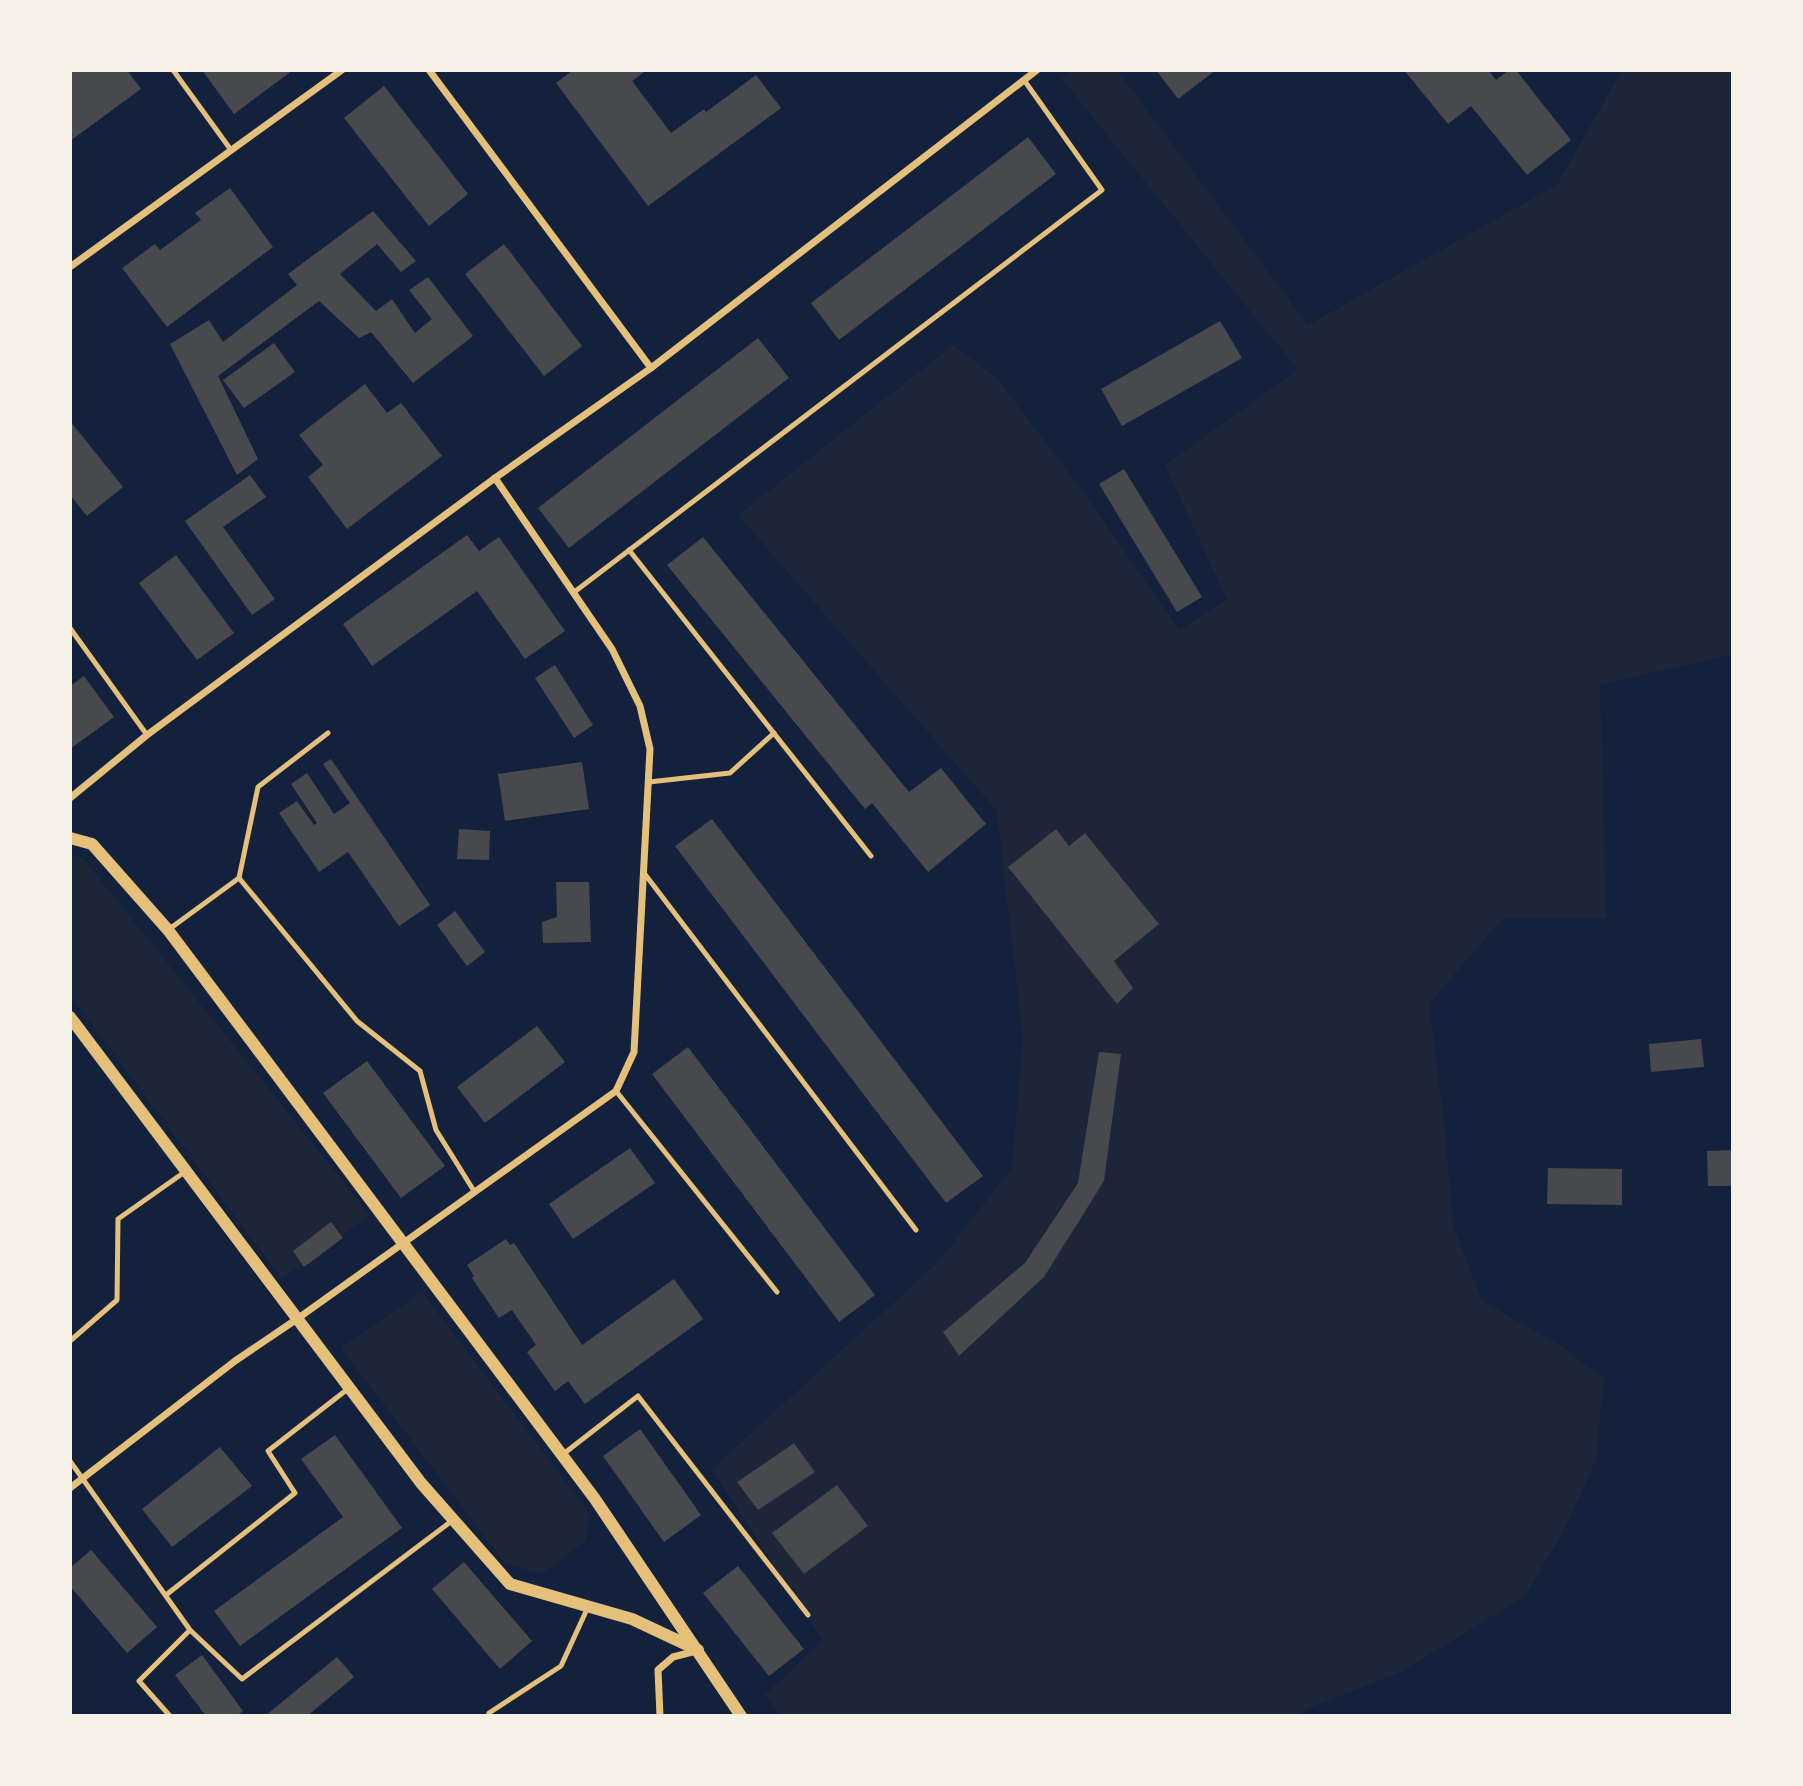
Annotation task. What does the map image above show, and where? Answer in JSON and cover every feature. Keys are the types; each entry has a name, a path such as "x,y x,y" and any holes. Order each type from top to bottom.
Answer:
{"street":[{"path":"70,267 342,70"},
{"path":"429,70 651,368"},
{"path":"70,798 147,735 495,478 651,368 1037,70"},
{"path":"70,1488 235,1361 616,1091 634,1052 650,749 640,706 612,649 495,478"},
{"path":"70,838 92,844 168,930 595,1499 741,1716"},
{"path":"70,1017 421,1483 510,1584 632,1619 699,1650"},
{"path":"660,1716 658,1670 673,1657 699,1650"}],"lane":[{"path":"173,70 231,150"},
{"path":"573,593 1102,190 1024,80"},
{"path":"629,550 871,856"},
{"path":"70,628 147,735"},
{"path":"168,930 239,878 258,787 328,733"},
{"path":"649,782 730,773 774,733"},
{"path":"644,873 916,1230"},
{"path":"239,878 357,1021 420,1071 436,1130 474,1191"},
{"path":"616,1091 777,1292"},
{"path":"70,1341 117,1300 118,1219 186,1171"},
{"path":"166,1595 295,1493 268,1451 349,1388"},
{"path":"562,1455 638,1396 808,1615"},
{"path":"70,1461 190,1630 242,1679 453,1520"},
{"path":"488,1716 561,1666 588,1606"},
{"path":"170,1716 139,1681 190,1630"}],"shaded area":[{"path":"1071,70 1117,70 1308,325 1557,185 1622,70 1733,70 1733,654 1600,685 1606,918 1503,918 1429,1004 1446,1139 1453,1226 1482,1301 1558,1344 1604,1379 1596,1460 1564,1530 1525,1596 1403,1671 1295,1716 782,1716 764,1695 823,1641 712,1469 938,1262 1012,1168 1023,1039 997,811 738,515 953,345 996,377 1084,493 1179,630 1227,600 1165,465 1298,370 1061,78","holes":["1056,829 1069,846 1086,833 1159,924 1114,961 1133,988 1009,867","1099,1053 1121,1054 1104,1181 1044,1277 960,1355 1078,1183","794,1443 814,1472 758,1510 738,1481","837,1485 868,1526 804,1574 773,1532"]},
{"path":"70,853 83,858 370,1215 282,1279 70,995"},
{"path":"422,1292 589,1513 586,1541 541,1574 505,1563 341,1348"}],"building":[{"path":"70,70 127,70 141,89 70,141"},
{"path":"202,70 293,70 234,114"},
{"path":"573,70 647,70 632,81 671,133 704,109 706,112 756,75 781,108 648,206 556,83"},
{"path":"1156,70 1216,70 1178,99"},
{"path":"1404,70 1488,70 1496,80 1509,70 1516,70 1571,140 1527,175 1471,106 1448,124"},
{"path":"384,86 468,194 429,226 344,118"},
{"path":"1028,137 1056,174 839,340 811,303"},
{"path":"230,188 273,247 167,327 122,268 155,244 160,250 201,220 195,213"},
{"path":"373,211 416,261 401,272 377,244 340,274 376,311 392,299 415,333 432,319 409,290 428,277 473,336 413,383 371,332 359,338 319,301 218,376 258,459 237,475 170,344 209,320 223,342 297,285 288,274"},
{"path":"504,244 582,346 544,376 465,274"},
{"path":"1220,321 1242,358 1122,426 1101,389"},
{"path":"758,338 789,378 569,548 538,508"},
{"path":"274,343 295,372 244,408 223,380"},
{"path":"365,384 387,413 401,403 442,456 347,529 308,477 323,465 299,435"},
{"path":"70,421 123,487 87,516 70,495"},
{"path":"1124,469 1202,597 1177,612 1099,484"},
{"path":"250,475 266,497 223,527 275,599 252,615 185,521"},
{"path":"467,535 479,551 499,537 565,631 525,659 477,591 372,666 343,624"},
{"path":"703,537 909,792 941,768 986,824 928,872 872,803 865,809 667,565"},
{"path":"176,555 234,633 197,660 139,583"},
{"path":"555,665 593,725 574,738 535,678"},
{"path":"84,676 114,717 70,749 70,686"},
{"path":"331,759 430,905 399,926 348,852 319,872 279,813 297,801 314,825 317,823 291,784 307,773 334,814 350,803 323,764"},
{"path":"582,762 589,809 505,821 498,774"},
{"path":"712,819 983,1176 946,1203 675,846"},
{"path":"459,829 490,831 489,860 457,859"},
{"path":"1056,829 1069,846 1085,833 1159,924 1114,961 1133,988 1117,1004 1008,867"},
{"path":"556,882 589,882 591,942 543,943 542,922 557,917"},
{"path":"455,911 485,952 467,966 437,925"},
{"path":"537,1026 565,1062 485,1123 457,1087"},
{"path":"1701,1039 1704,1067 1651,1072 1649,1044"},
{"path":"688,1047 875,1295 839,1322 652,1074"},
{"path":"1099,1052 1121,1054 1104,1181 1044,1277 959,1356 943,1332 1025,1263 1078,1183"},
{"path":"367,1061 445,1166 401,1198 323,1093"},
{"path":"630,1148 655,1183 573,1239 549,1204"},
{"path":"1733,1150 1733,1186 1708,1186 1707,1151"},
{"path":"1548,1168 1622,1169 1622,1205 1547,1204"},
{"path":"331,1222 343,1238 304,1267 293,1251"},
{"path":"506,1239 510,1245 514,1243 582,1345 674,1279 703,1319 585,1404 568,1381 555,1391 527,1352 536,1345 512,1310 499,1318 472,1278 474,1276 467,1265"},
{"path":"640,1429 701,1515 664,1542 603,1456"},
{"path":"335,1435 402,1528 240,1646 214,1611 343,1517 301,1459"},
{"path":"794,1443 815,1472 758,1510 737,1482"},
{"path":"220,1447 252,1486 172,1547 142,1509"},
{"path":"837,1485 868,1526 804,1574 772,1533"},
{"path":"91,1550 157,1627 127,1653 70,1586 70,1568"},
{"path":"464,1562 532,1641 500,1669 432,1589"},
{"path":"738,1566 804,1649 769,1676 703,1593"},
{"path":"202,1655 243,1711 236,1716 206,1716 175,1675"},
{"path":"337,1657 354,1677 307,1716 265,1716"}]}
